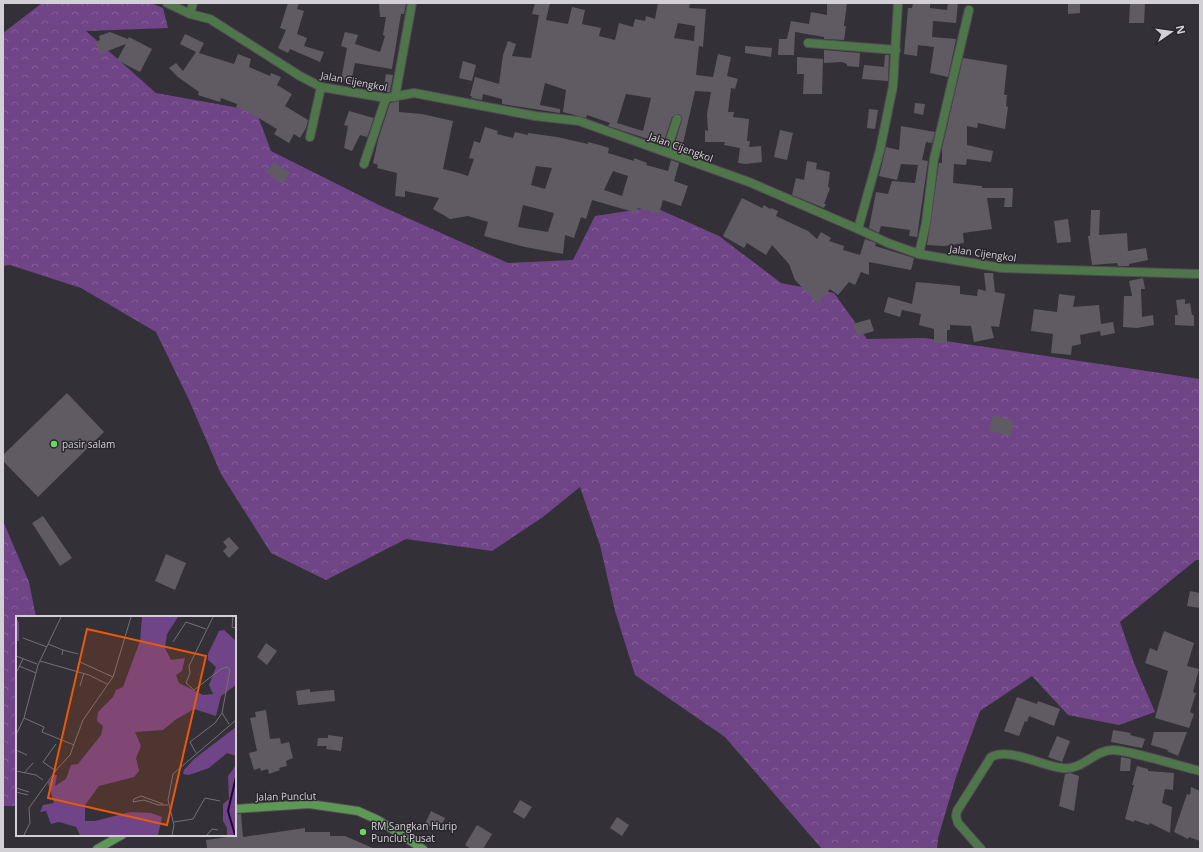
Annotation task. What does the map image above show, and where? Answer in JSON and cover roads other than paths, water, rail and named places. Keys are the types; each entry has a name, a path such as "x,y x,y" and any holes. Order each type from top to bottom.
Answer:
{"main road":[{"name":"Jalan Punclut","path":"236,809 309,804 358,811 378,820 423,849"},
{"path":"97,849 120,836"}],"street":[{"name":"Jalan Cijengkol","path":"167,3 190,14 210,19 300,76 321,86 386,98 414,93 535,116 579,121 749,182 888,243 919,254 1002,268 1200,274"},
{"path":"190,14 193,3"},
{"path":"396,97 412,3"},
{"path":"858,229 880,150 893,86 898,3"},
{"path":"919,254 926,223 934,160 970,10"},
{"path":"808,43 896,50"},
{"path":"310,137 321,86"},
{"path":"364,164 386,98"},
{"path":"666,152 677,119"},
{"path":"981,849 958,823 957,811 991,757 998,753 1008,754 1063,769 1082,765 1102,753 1113,750 1200,770"}],"place":[{"name":"pasir salam","path":"54,444"},
{"name":"RM Sangkan Hurip Punclut Pusat","path":"363,832"}]}
